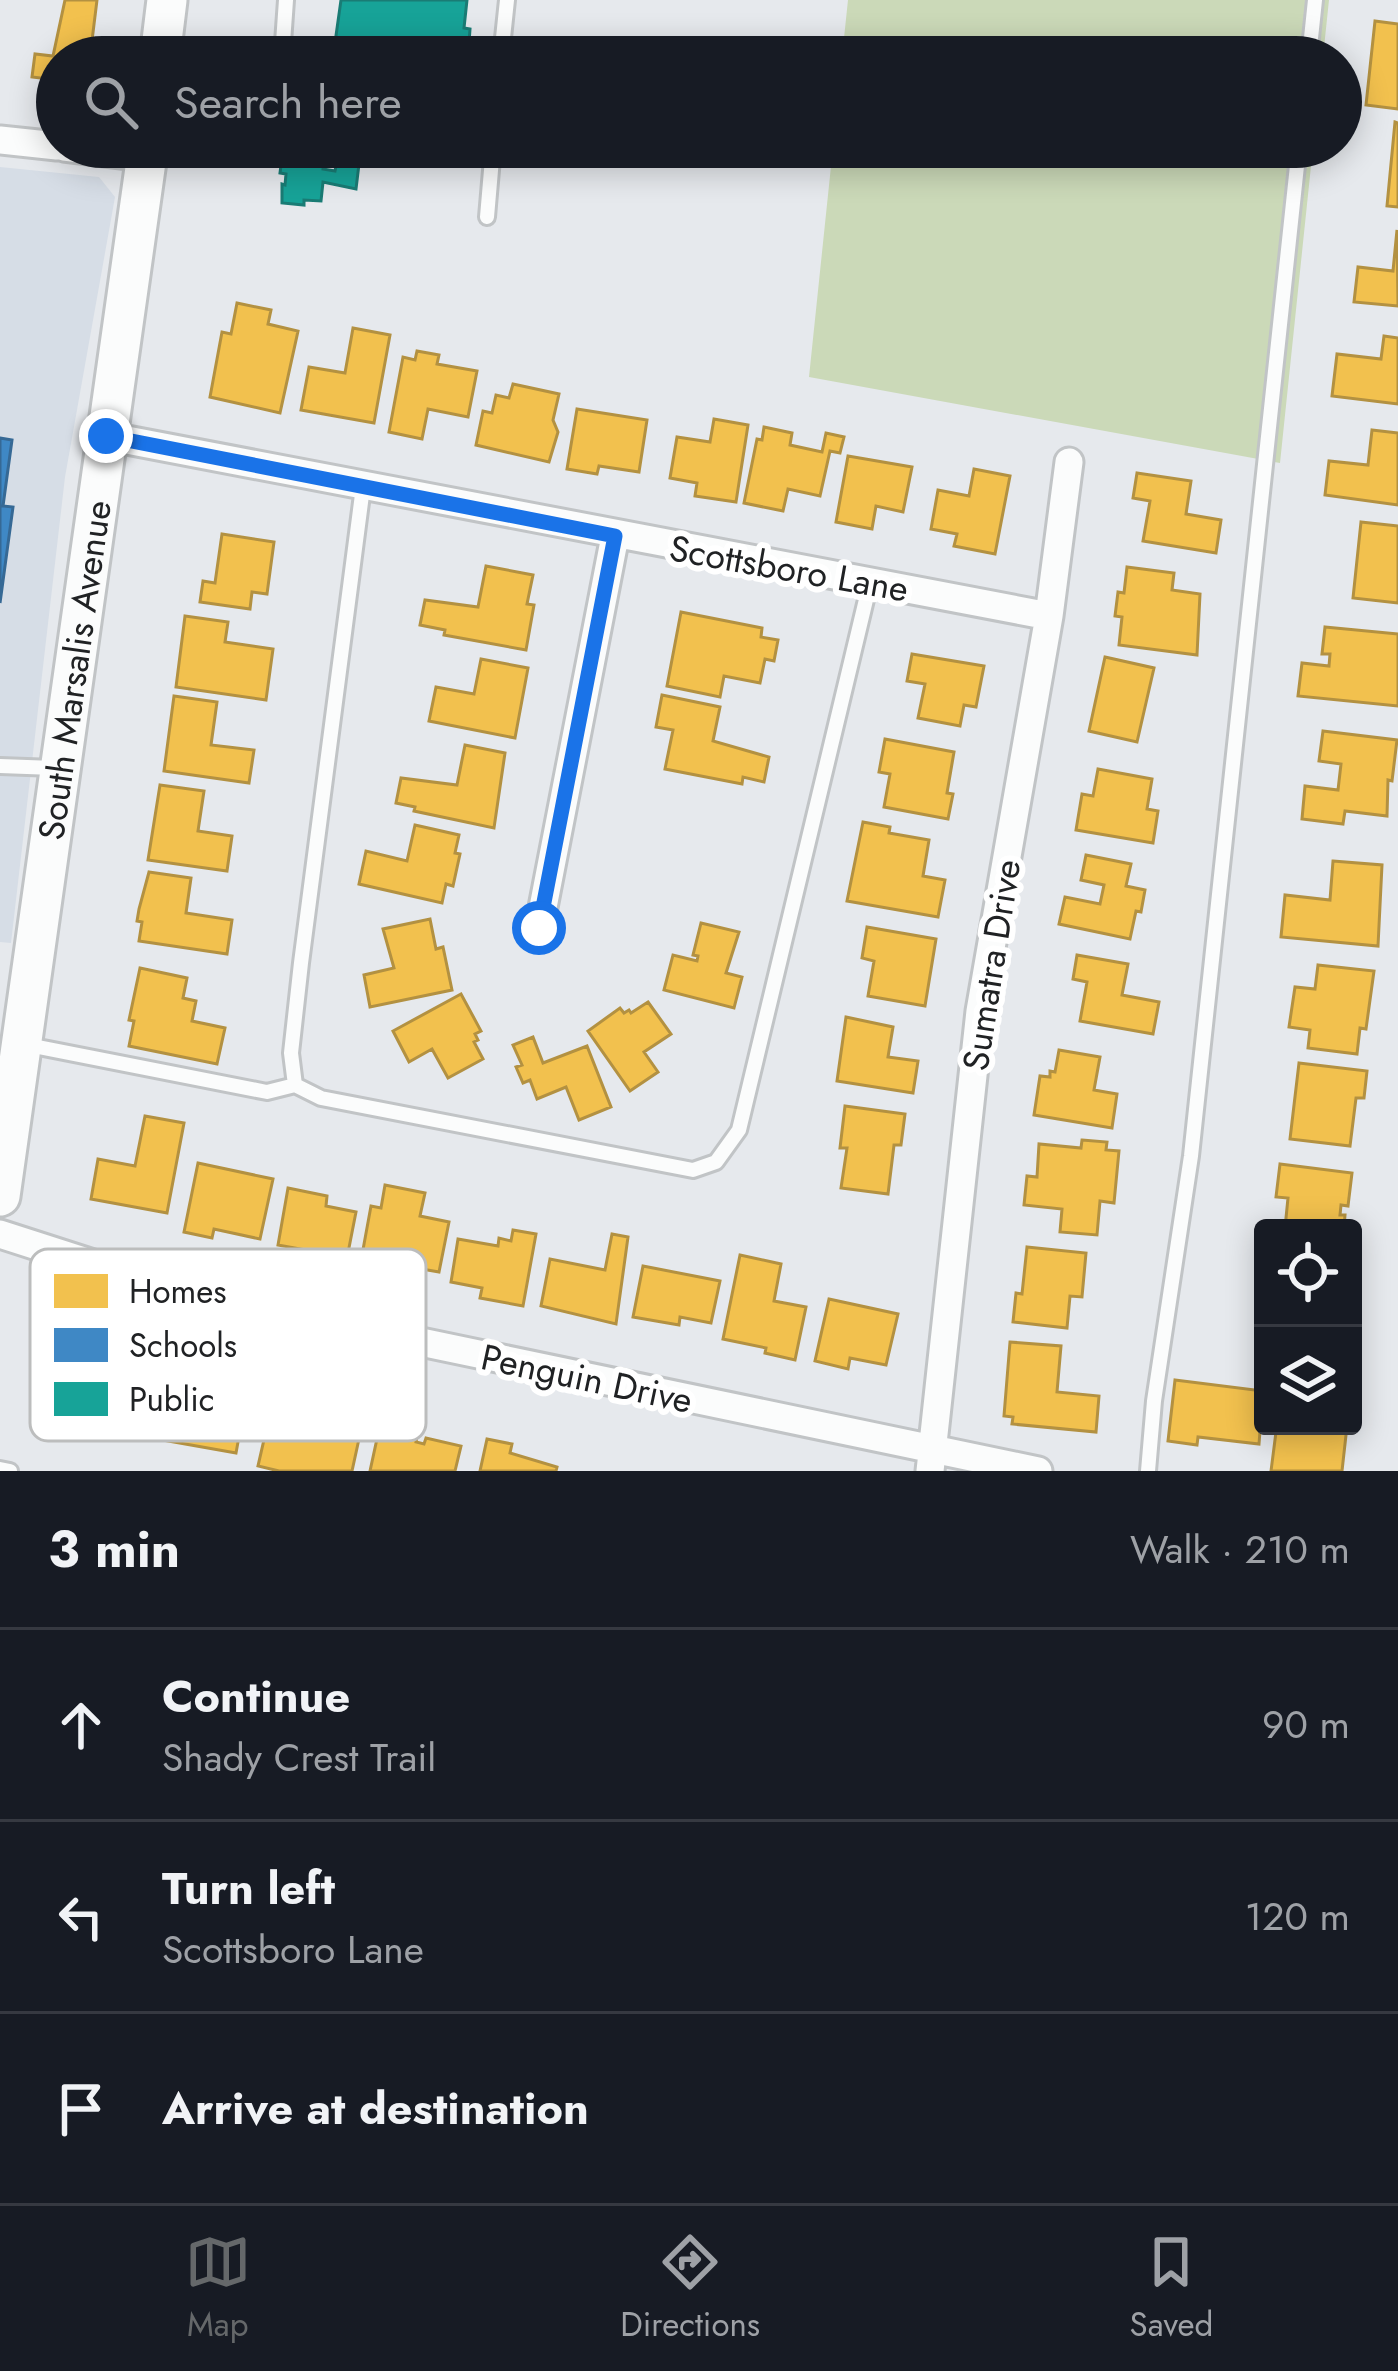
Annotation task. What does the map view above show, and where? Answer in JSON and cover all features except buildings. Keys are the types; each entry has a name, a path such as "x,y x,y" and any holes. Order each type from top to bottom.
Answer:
{"street":[{"path":"163,36 167,0"},
{"path":"0,140 36,144"},
{"name":"South Marsalis Avenue","path":"0,1196 145,168"},
{"name":"Scottsboro Lane","path":"106,436 1049,616"},
{"name":"Sumatra Drive","path":"931,1461 980,1011 1049,616 1069,462"},
{"path":"539,928 615,536"},
{"name":"Penguin Drive","path":"0,1234 46,1249"},
{"name":"Penguin Drive","path":"426,1348 931,1461 1038,1471"}],"lane":[{"path":"283,36 286,0"},
{"path":"503,36 507,0"},
{"path":"1311,36 1315,0"},
{"path":"487,218 491,168"},
{"path":"1148,1471 1191,1156 1297,168"},
{"path":"295,1085 291,1053 301,963 363,487"},
{"path":"21,1044 267,1092 295,1085 321,1098 622,1158 693,1170 716,1162 739,1130 870,583"},
{"path":"0,766 59,768"},
{"path":"0,1469 10,1471"}],"shaded area":[{"path":"0,167 99,177 115,197 65,477 11,943 0,942"}],"green space":[{"path":"848,0 1329,0 1325,36 844,36"},
{"path":"831,168 1311,168 1280,463 809,377"}],"route":[{"path":"106,436 615,536 539,928"}]}
